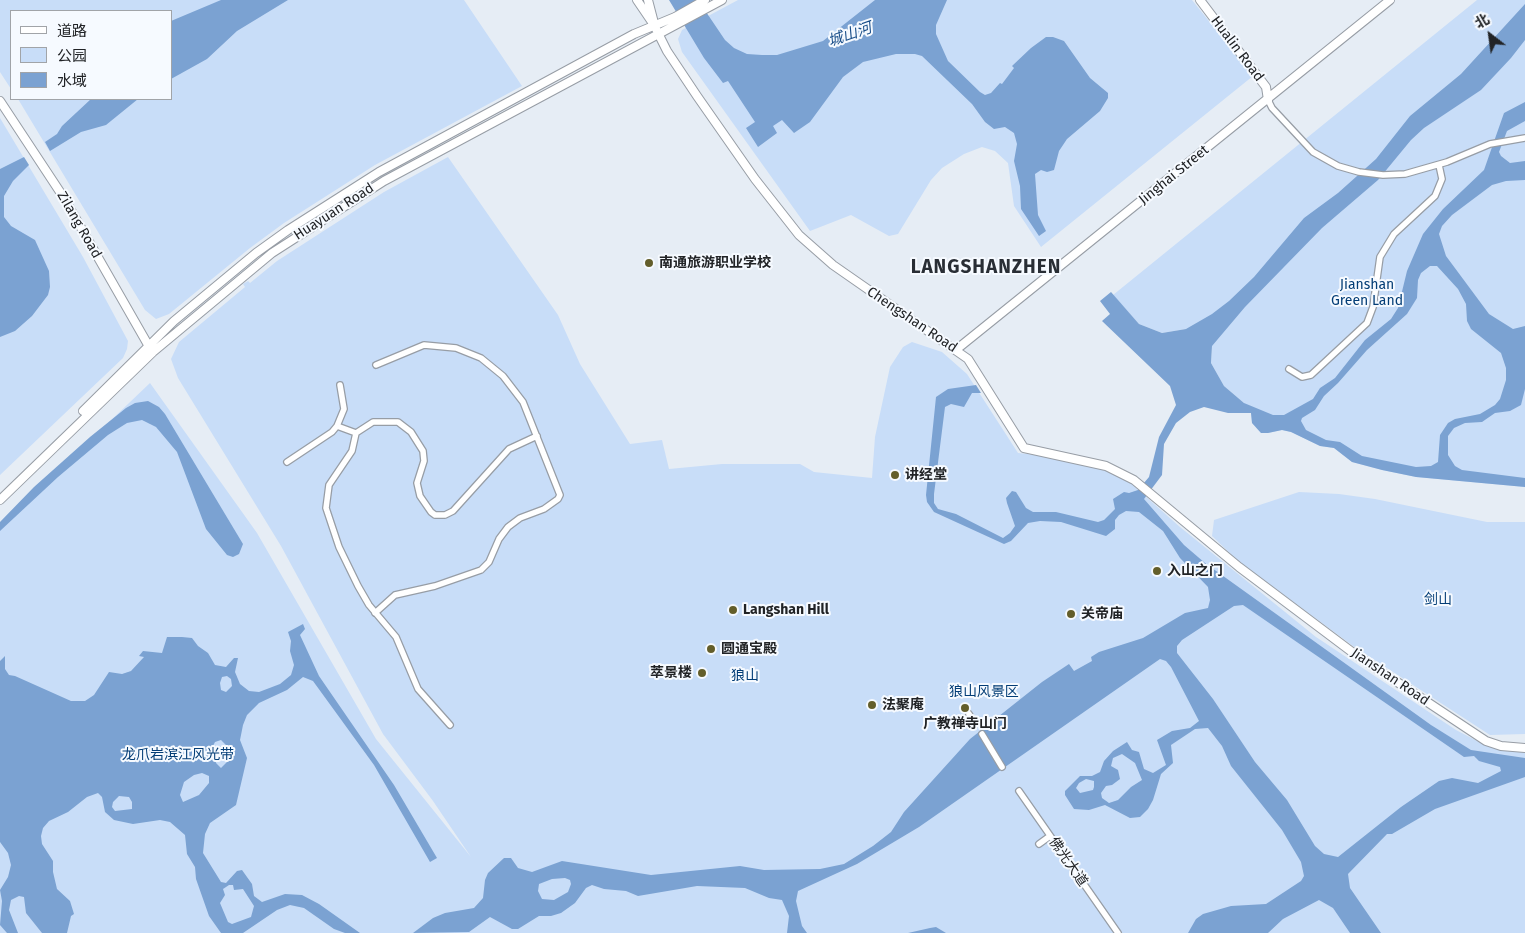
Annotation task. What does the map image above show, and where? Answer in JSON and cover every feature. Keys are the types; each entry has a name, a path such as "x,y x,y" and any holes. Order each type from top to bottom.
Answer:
{"street":[{"name":"Chengshan Road","path":"637,0 654,25"},
{"name":"Chengshan Road","path":"648,0 654,25 667,51 755,179 799,235 833,265 868,291 957,349 968,359 1024,448 1106,466 1134,480 1239,567 1265,585"},
{"name":"Huayuan Road","path":"0,493 151,349 272,253 384,181 658,35 677,20 704,4 722,0"},
{"name":"Hualin Road","path":"1200,0 1266,87 1268,100"},
{"name":"Jinghai Street","path":"957,349 1390,0"},
{"name":"Huayuan Road","path":"0,500 151,349 174,321 256,253 379,172 654,25 677,20"},
{"path":"1268,100 1272,108 1312,152 1338,166 1359,172 1383,175 1405,174 1439,165 1490,144 1525,138"},
{"name":"Zilang Road","path":"0,101 64,198 151,349"},
{"path":"1290,369 1302,378 1311,375 1367,323 1373,307 1380,257 1394,234 1435,196 1442,179 1439,165"},
{"path":"376,365 424,345 446,346 469,352 491,365 513,387 523,402 560,494 558,499 544,509 513,522 504,532 489,562 481,570 435,586 396,595 376,613"},
{"path":"287,462 332,432 337,426 344,409 340,385"},
{"path":"337,426 356,433 378,421 398,422 406,427 420,444 424,456 417,483 420,496 431,512 440,516 454,511 509,449 536,436"},
{"path":"356,433 352,451 328,485 325,500 339,547 364,597 396,637 418,689 450,725"},
{"name":"Jianshan Road","path":"1265,585 1352,652 1486,741 1500,746 1525,748"},
{"path":"969,714 975,724"},
{"path":"982,734 1002,767"},
{"name":"佛光大道","path":"1019,791 1118,933"},
{"path":"1039,844 1050,836"}],"green space":[{"path":"0,0 464,0 522,86 375,165 284,223 169,314 156,319 145,310 19,100 172,100 172,10 10,10 10,87 0,72"},
{"path":"738,0 1192,0 1253,76 1041,247 1014,206 1008,163 995,151 982,147 964,154 942,168 931,180 898,234 889,236 851,215 810,231 682,52 678,39 682,30"},
{"name":"Jianshan Green Land","path":"1477,0 1525,0 1525,487 1416,477 1352,462 1334,448 1320,446 1291,432 1282,430 1261,433 1252,423 1251,413 1244,403 1224,386 1211,363 1212,346 1186,329 1162,333 1139,324 1113,295"},
{"path":"0,118 83,257 128,341 123,358 0,475"},
{"name":"狼山风景区","path":"448,157 558,315 580,364 630,444 662,440 669,469 722,464 800,464 814,472 872,478 875,437 890,367 903,347 912,342 942,352 967,374 1018,453 1055,457 1107,470 1126,479 1180,527 1316,637 1456,730 1483,744 1504,751 1525,751 1525,933 0,933 0,526 150,383 257,533 376,739 471,857 433,801 383,734 281,546 178,378 171,359 179,342 245,287 243,284 248,281 250,283 277,261 384,192"},
{"name":"剑山","path":"1299,492 1339,494 1375,499 1487,522 1525,522 1525,734 1490,735 1353,646 1238,561 1212,536 1214,520"}],"water":[{"path":"221,0 288,0 237,31 207,59 172,78 172,21"},
{"name":"城山河","path":"669,0 698,0 725,40 734,48 747,54 777,55 823,41 875,0 947,0 936,25 936,34 948,61 980,92 985,95 991,93 1000,83 1002,84 1014,68 1012,66 1031,48 1046,37 1053,37 1064,41 1090,78 1108,93 1108,98 1100,111 1067,139 1059,151 1054,170 1047,172 1041,170 1035,174 1038,215 1046,231 1039,236 1021,209 1020,186 1014,161 1017,144 1014,133 1005,127 994,129 985,122 972,104 922,56 896,54 863,62 843,77 810,122 794,133 782,120 773,126 777,133 758,147 746,128 755,122 728,81 723,83 704,58"},
{"path":"1525,4 1525,40 1511,58 1481,90 1424,128 1411,140 1378,180 1322,228 1245,307 1212,346 1211,363 1224,386 1244,403 1273,415 1284,415 1313,399 1320,388 1335,378 1365,340 1391,319 1398,308 1407,271 1423,234 1443,209 1484,170 1504,113 1525,102 1525,121 1507,131 1499,152 1510,163 1525,161 1525,180 1506,181 1492,185 1452,215 1442,226 1439,234 1446,256 1489,314 1513,329 1525,326 1525,389 1521,405 1510,411 1495,413 1482,422 1465,423 1454,428 1448,436 1448,455 1455,466 1462,470 1525,478 1525,487 1416,477 1382,470 1352,462 1334,448 1320,446 1291,432 1282,430 1261,433 1252,423 1251,413 1228,413 1204,407 1190,412 1176,423 1164,444 1162,475 1144,499 1184,545 1205,563 1431,725 1471,750 1525,758 1525,777 1435,809 1392,834 1387,834 1348,874 1350,888 1381,933 1350,933 1333,908 1319,900 1283,919 1268,933 1188,933 1196,919 1203,914 1231,906 1266,904 1301,881 1304,876 1301,862 1282,830 1231,766 1222,746 1208,728 1195,729 1171,745 1173,763 1161,774 1153,800 1140,817 1130,818 1105,805 1089,810 1074,809 1065,795 1065,791 1080,776 1092,776 1100,772 1104,761 1113,751 1127,742 1132,750 1139,752 1144,769 1153,773 1166,765 1157,740 1172,731 1190,728 1199,721 1171,667 1166,661 1160,659 919,827 857,864 798,891 796,901 802,926 807,933 787,933 789,916 782,900 769,898 745,888 697,886 638,896 626,891 604,889 592,885 586,888 575,903 561,913 551,916 539,916 518,929 512,929 490,917 469,932 413,933 433,918 445,913 474,908 483,898 485,880 488,873 504,858 511,858 518,868 532,872 562,861 651,875 740,866 764,870 820,869 844,864 891,832 904,812 970,739 1042,682 1069,664 1074,671 1092,661 1091,657 1099,652 1143,638 1185,613 1208,608 1210,600 1208,587 1180,558 1163,531 1139,512 1126,511 1119,515 1115,520 1115,529 1106,536 1061,522 1040,521 1028,523 1011,541 1004,544 934,512 927,502 926,495 936,397 948,389 976,385 981,393 972,393 964,407 951,404 945,407 934,494 934,503 938,509 956,514 1003,538 1015,526 1006,498 1012,491 1016,492 1026,508 1033,512 1056,512 1098,522 1104,520 1115,509 1113,499 1124,492 1129,493 1138,490 1149,477 1159,437 1176,405 1170,386 1102,321 1110,314 1100,301 1111,292 1139,324 1162,333 1186,329 1212,314 1254,277 1304,218 1338,193 1376,159 1410,116 1461,74","holes":["1430,266 1437,266 1458,289 1466,304 1467,321 1471,329 1501,353 1506,368 1506,380 1500,399 1495,405 1480,414 1455,419 1448,423 1440,435 1438,462 1431,466 1416,467 1362,456 1340,442 1326,440 1306,430 1301,421 1302,418 1315,410 1324,396 1367,350 1407,314 1417,298 1418,280 1421,273","1243,605 1464,757 1474,756 1479,761 1500,767 1501,771 1478,783 1452,778 1439,781 1401,807 1338,857 1324,854 1315,846 1287,800 1255,762 1213,699 1177,653 1177,646 1182,640 1234,606","1122,754 1135,763 1142,780 1131,787 1118,800 1109,803 1102,798 1101,793 1106,786 1112,785 1120,779 1118,770 1111,766 1113,758","1086,779 1094,781 1093,790 1080,793 1076,788 1079,783","565,878 570,880 571,884 568,892 554,900 542,899 538,891 539,884 552,879"]},
{"path":"90,100 137,100 106,125 81,132 50,151 45,142 57,134 62,126"},
{"path":"24,157 29,165 13,181 4,196 4,217 11,226 35,240 49,271 50,287 48,295 32,316 15,331 0,337 0,169"},
{"path":"148,401 159,407 165,414 243,544 239,554 233,557 227,555 206,529 177,452 156,427 142,420 127,423 108,435 58,477 0,531 0,522 34,487 90,437 126,408 135,403"},
{"path":"303,624 305,629 300,635 319,676 394,785 437,858 430,862 374,765 313,681 303,677 287,690 259,703 247,715 240,740 247,758 236,805 210,823 205,834 203,853 221,882 226,883 237,871 242,870 252,884 254,896 262,902 285,894 302,895 319,904 360,933 345,933 334,929 304,908 290,905 277,910 243,933 221,933 209,916 196,879 195,867 187,854 185,835 170,822 160,820 133,824 114,820 105,812 102,797 98,793 87,797 68,812 49,821 43,828 41,836 42,844 53,861 53,872 57,889 70,901 74,914 71,916 67,933 42,933 26,913 24,897 19,896 11,900 9,910 18,933 7,933 0,925 2,901 0,890 8,877 11,865 8,853 0,842 0,661 5,656 5,669 9,675 71,701 85,701 94,695 109,672 122,674 131,671 144,657 139,656 143,651 162,653 167,637 192,638 198,646 208,653 215,665 226,667 234,658 238,658 235,672 240,684 249,691 259,692 280,684 291,675 294,665 288,632","holes":["227,676 231,679 232,686 226,692 221,690 220,683 222,677","221,740 226,745 229,760 221,768 216,763 213,746 215,742","202,773 209,776 209,783 199,795 183,802 180,795 184,782 194,775","119,796 129,797 132,802 132,809 115,811 112,807 113,802","229,885 233,885 234,890 243,889 254,906 251,917 232,924 228,922 220,903 225,895 223,889"]},
{"path":"936,927 946,933 908,933 930,928"}],"place":[{"name":"南通旅游职业学校","path":"649,263"},
{"name":"讲经堂","path":"895,475"},
{"name":"入山之门","path":"1157,571"},
{"name":"Langshan Hill","path":"733,610"},
{"name":"关帝庙","path":"1071,614"},
{"name":"圆通宝殿","path":"711,649"},
{"name":"萃景楼","path":"702,673"},
{"name":"法聚庵","path":"872,705"},
{"name":"广教禅寺山门","path":"965,708"}],"district":[{"name":"LANGSHANZHEN","path":"986,268"}],"park label":[{"name":"狼山","path":"745,676"},
{"name":"龙爪岩滨江风光带","path":"178,755"}]}
